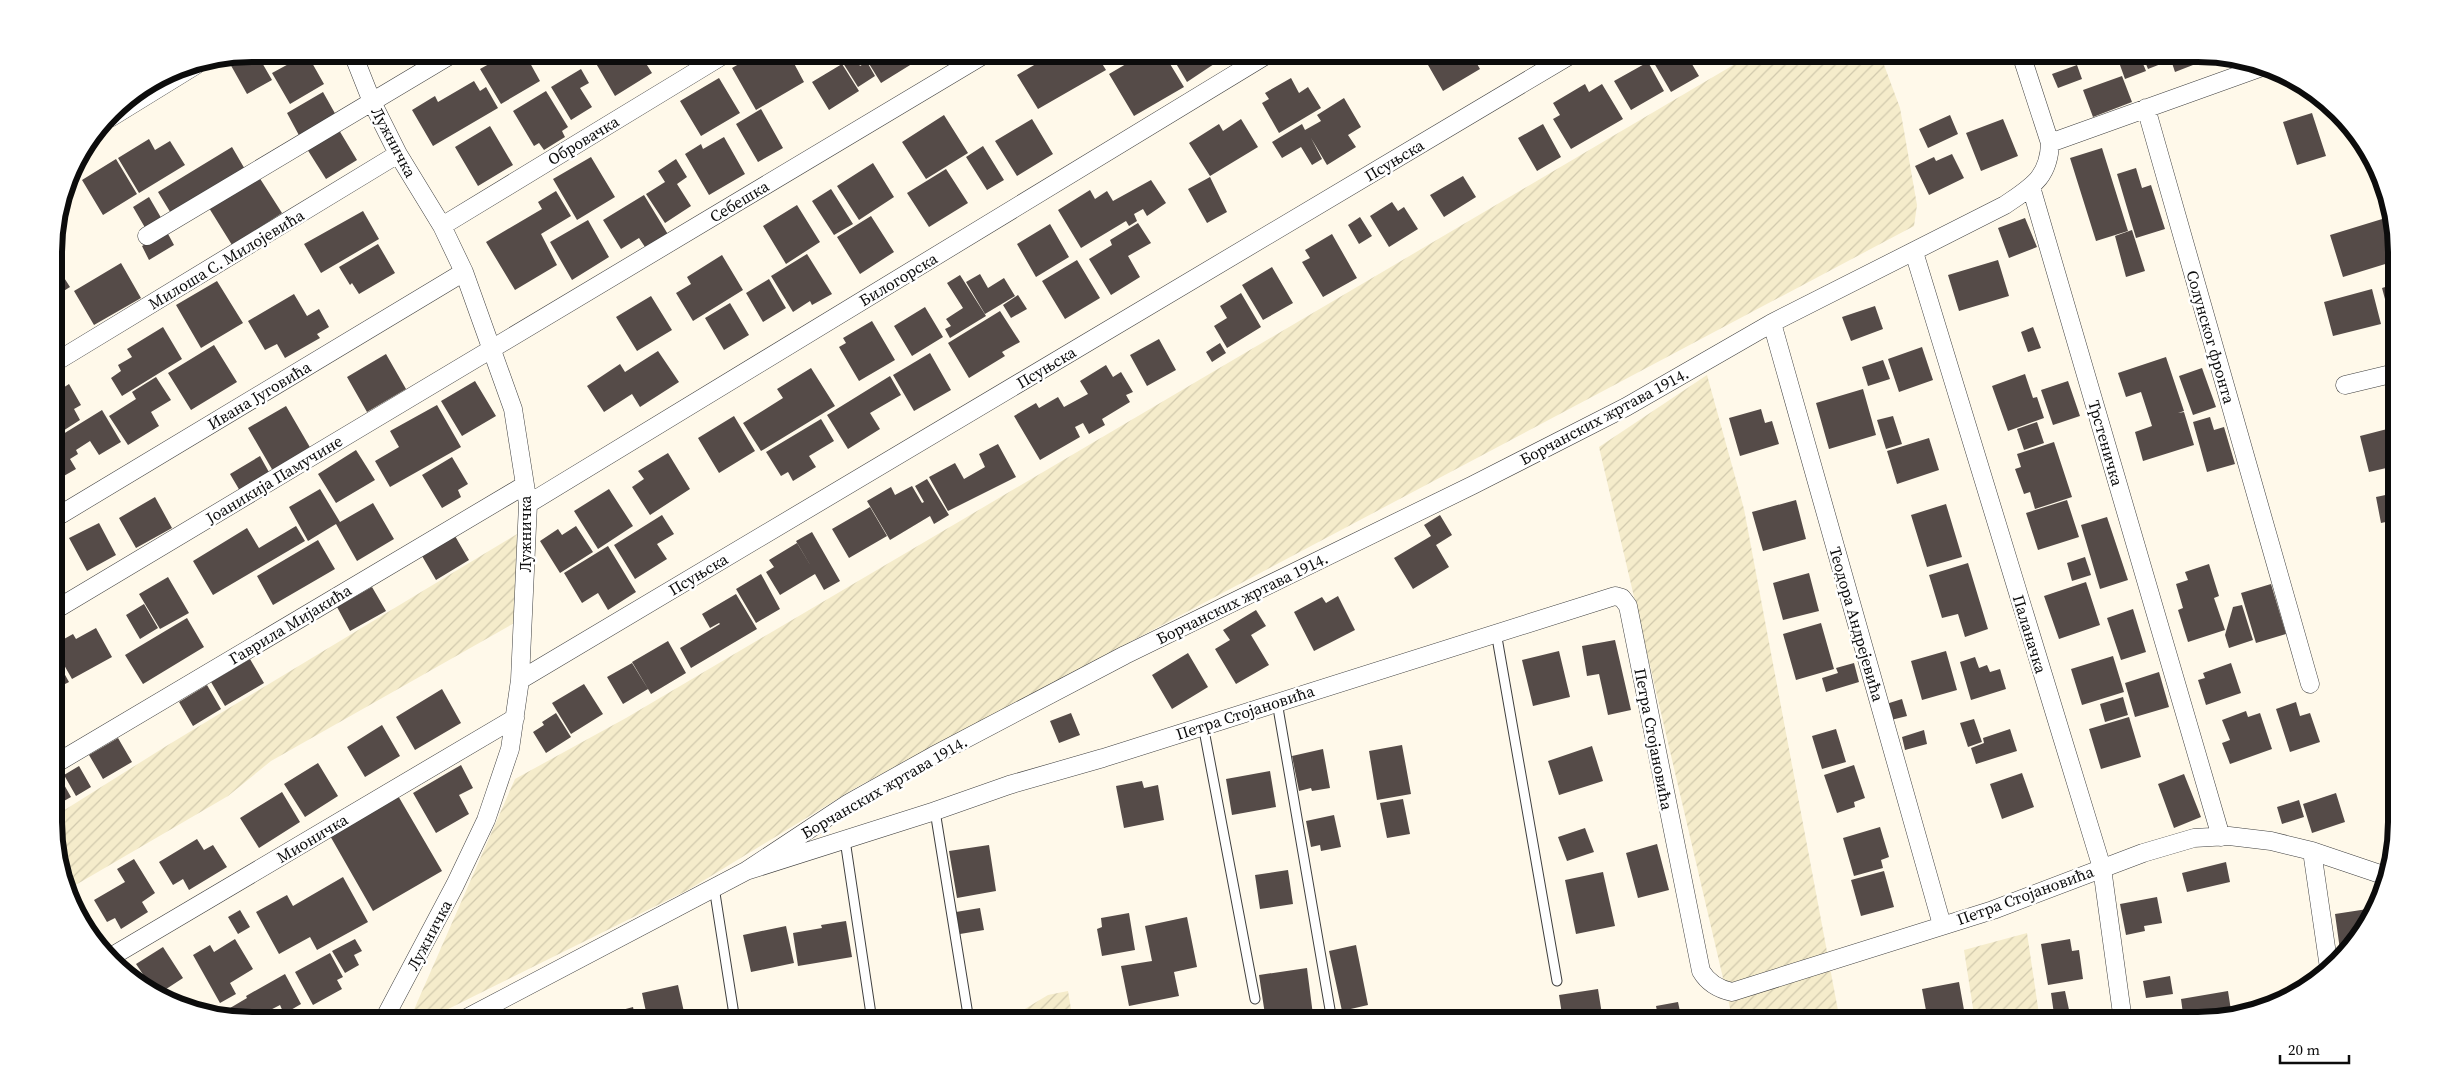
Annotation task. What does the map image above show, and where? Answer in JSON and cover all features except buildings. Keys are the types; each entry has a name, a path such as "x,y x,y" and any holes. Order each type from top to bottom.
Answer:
{"street":[{"name":"Лужничка","path":"356,62 372,102 398,154 442,226 464,272 513,409 528,504 520,680 510,749 486,820 455,885 388,1012"},
{"path":"147,236 439,62"},
{"name":"Обровачка","path":"442,226 712,62"},
{"name":"Себешка","path":"493,349 972,62"},
{"name":"Билогорска","path":"528,504 1255,62"},
{"name":"Псуњска","path":"520,680 1559,62"},
{"path":"2024,62 2050,143 2046,166 2040,178 2031,188"},
{"path":"2050,143 2252,71"},
{"path":"145,97 169,81"},
{"name":"Солунског фронта","path":"2146,108 2310,684"},
{"name":"Милоша С. Милојевића","path":"62,359 398,154"},
{"name":"Борчанских жртава 1914.","path":"478,1012 746,871 849,804 932,756 1125,655 1455,494 1626,407 1772,323 2005,205 2031,188"},
{"name":"Трстеничка","path":"2031,188 2221,837"},
{"name":"Паланачка","path":"1914,252 2102,868 2122,1012"},
{"name":"Ивана Југовића","path":"62,514 464,272"},
{"name":"Теодора Андрејевића","path":"1772,323 1942,925"},
{"name":"Јоаникија Памучине","path":"62,606 493,349"},
{"path":"2345,384 2388,375"},
{"name":"Гаврила Мијакића","path":"62,760 525,484"},
{"name":"Петра Стојановића","path":"746,871 935,811 1009,785 1615,596 1622,598 1628,606 1701,971 1713,985 1732,992 1993,910 2102,868 2194,838 2221,837 2271,841 2380,874"},
{"name":"Мионичка","path":"115,954 515,718"},
{"path":"2312,852 2328,961"}],"lane":[{"path":"1496,632 1557,981"},
{"path":"1277,702 1330,1012"},
{"path":"1203,725 1255,999"},
{"path":"935,811 968,1012"},
{"path":"845,840 871,1012"},
{"path":"714,887 734,1012"}],"shaded area":[{"path":"1738,62 1883,62 1900,108 1917,205 1914,226 857,787 688,890 442,1012 413,1012 515,779 626,718"},
{"path":"1707,375 1744,509 1838,1012 1731,1012 1599,447"},
{"path":"527,528 523,618 271,761 228,796 74,886 66,860 62,812 168,745"},
{"path":"2027,933 2039,1012 1974,1012 1964,950"},
{"path":"1068,991 1072,1012 1020,1012 1048,995"}]}
